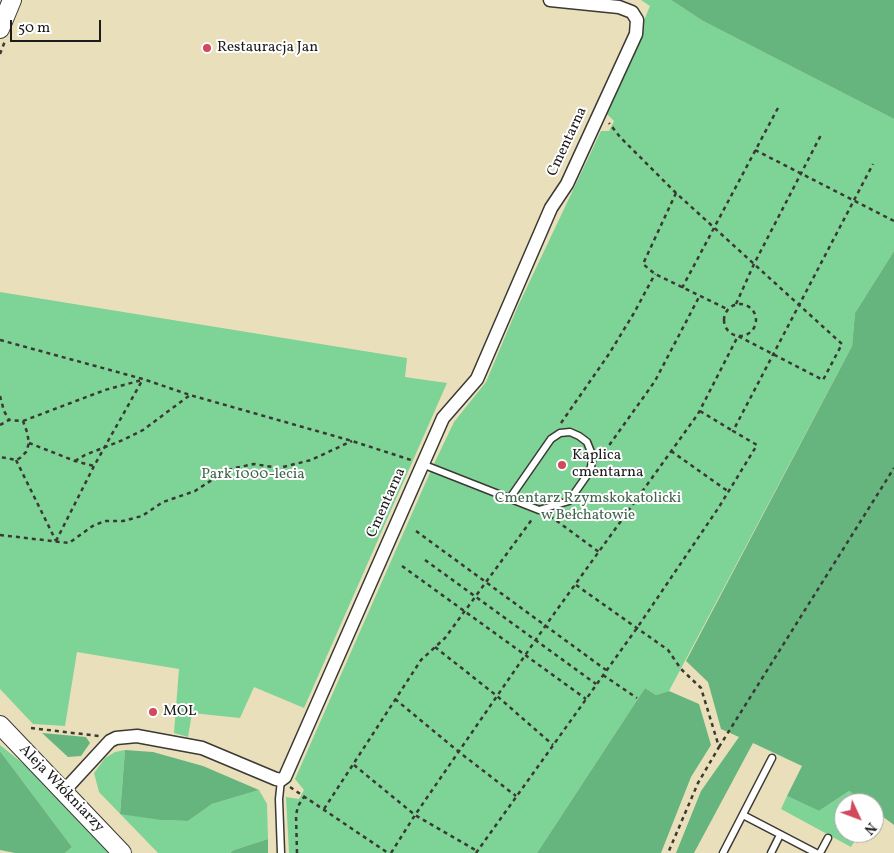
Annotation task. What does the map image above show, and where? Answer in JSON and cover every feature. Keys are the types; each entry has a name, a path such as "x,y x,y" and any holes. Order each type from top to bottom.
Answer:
{"main road":[{"path":"0,29 12,0"},
{"name":"Aleja Włókniarzy","path":"0,725 122,853"}],"street":[{"name":"Cmentarna","path":"281,780 285,777 443,418 477,378 551,208 567,184 636,34 636,20 632,12 619,7 550,0"},
{"path":"63,792 106,745 116,738 137,736 202,748 281,780"}],"lane":[{"path":"422,464 539,510 569,501 590,471 592,462 591,452 587,442 570,432 560,433 551,439 510,498"},
{"path":"723,853 772,758"},
{"path":"281,780 279,799 281,853"},
{"path":"743,815 816,853"},
{"path":"771,853 780,835"},
{"path":"820,853 828,838"}],"path":[{"path":"682,288 779,106"},
{"path":"599,113 676,194 842,344 823,380 733,335 725,328 723,319 727,309 736,304 742,304 752,309 756,320 753,330 749,334 738,336"},
{"path":"736,304 754,264 822,133"},
{"path":"755,150 802,172 894,221"},
{"path":"733,431 873,164"},
{"path":"676,194 642,264 655,274 727,309"},
{"path":"551,439 609,354 655,274"},
{"path":"590,471 655,381 700,297"},
{"path":"281,780 390,853 546,625 700,411 738,336"},
{"path":"0,340 143,379 190,395 352,441 422,464"},
{"path":"0,425 9,420 23,421 105,390 143,379"},
{"path":"56,541 94,466 143,379"},
{"path":"75,461 143,430 190,395"},
{"path":"0,396 4,411 9,420"},
{"path":"354,764 415,815 476,852 637,628 729,492 757,445 700,411"},
{"path":"0,457 16,460 26,452 29,443 23,421"},
{"path":"0,535 69,543 90,527 102,522 123,521 142,516 163,502 195,491 224,472 235,468 254,464 278,468 287,466 310,460 352,441"},
{"path":"29,443 75,461 94,466"},
{"path":"672,452 729,492"},
{"path":"16,460 56,541"},
{"path":"668,853 698,783 719,747 894,468"},
{"path":"324,809 422,660 445,638 539,510 556,519 599,552"},
{"path":"416,531 606,671"},
{"path":"425,560 596,684"},
{"path":"402,566 465,610 525,657 586,699"},
{"path":"576,585 668,650 681,669 701,688 719,747"},
{"path":"435,647 497,696 553,745"},
{"path":"603,675 636,698"},
{"path":"395,699 516,796"},
{"path":"31,728 116,738"},
{"path":"297,853 296,815 298,806 304,796"}],"green space":[{"name":"Cmentarz Rzymskokatolicki w Bełchatowie","path":"641,0 671,0 703,21 894,119 894,251 855,313 852,346 669,691 656,695 645,688 537,853 289,853 286,797 299,799 304,790 295,779 432,468 454,422 486,382 518,306 601,131 609,131 614,121 605,112 650,6"},
{"path":"671,0 894,0 894,119 703,21"},
{"path":"894,251 894,825 884,818 884,793 852,793 849,791 846,793 834,793 834,801 819,811 787,796 802,766 753,743 694,853 676,853 701,791 739,737 721,729 708,682 686,661 852,346 855,313"},
{"name":"Park 1000-lecia","path":"0,292 407,358 405,377 447,383 304,708 254,687 240,718 192,713 188,737 174,733 179,669 77,652 65,726 33,724 0,689"},
{"path":"645,688 656,695 669,691 699,704 711,745 691,777 661,853 537,853"},
{"path":"42,733 86,737 90,743 81,756 68,757"},
{"path":"0,745 31,770 111,853 65,853 72,847 0,751"},
{"path":"125,750 120,813 160,820 188,821 212,804 259,790 267,804 268,839 230,853 158,853 99,792 94,773 105,758 115,752"},
{"path":"125,750 153,752 203,766 259,790 212,804 188,821 160,820 120,814"},
{"path":"0,751 72,847 65,853 15,853 0,850"},
{"path":"787,796 819,811 834,801 834,838 781,809"},
{"path":"268,839 268,853 230,853 234,850"},
{"path":"844,843 853,843 851,847"}],"place":[{"name":"Restauracja Jan","path":"207,48"},
{"name":"Kaplica cmentarna","path":"562,465"},
{"name":"MOL","path":"153,712"}]}
